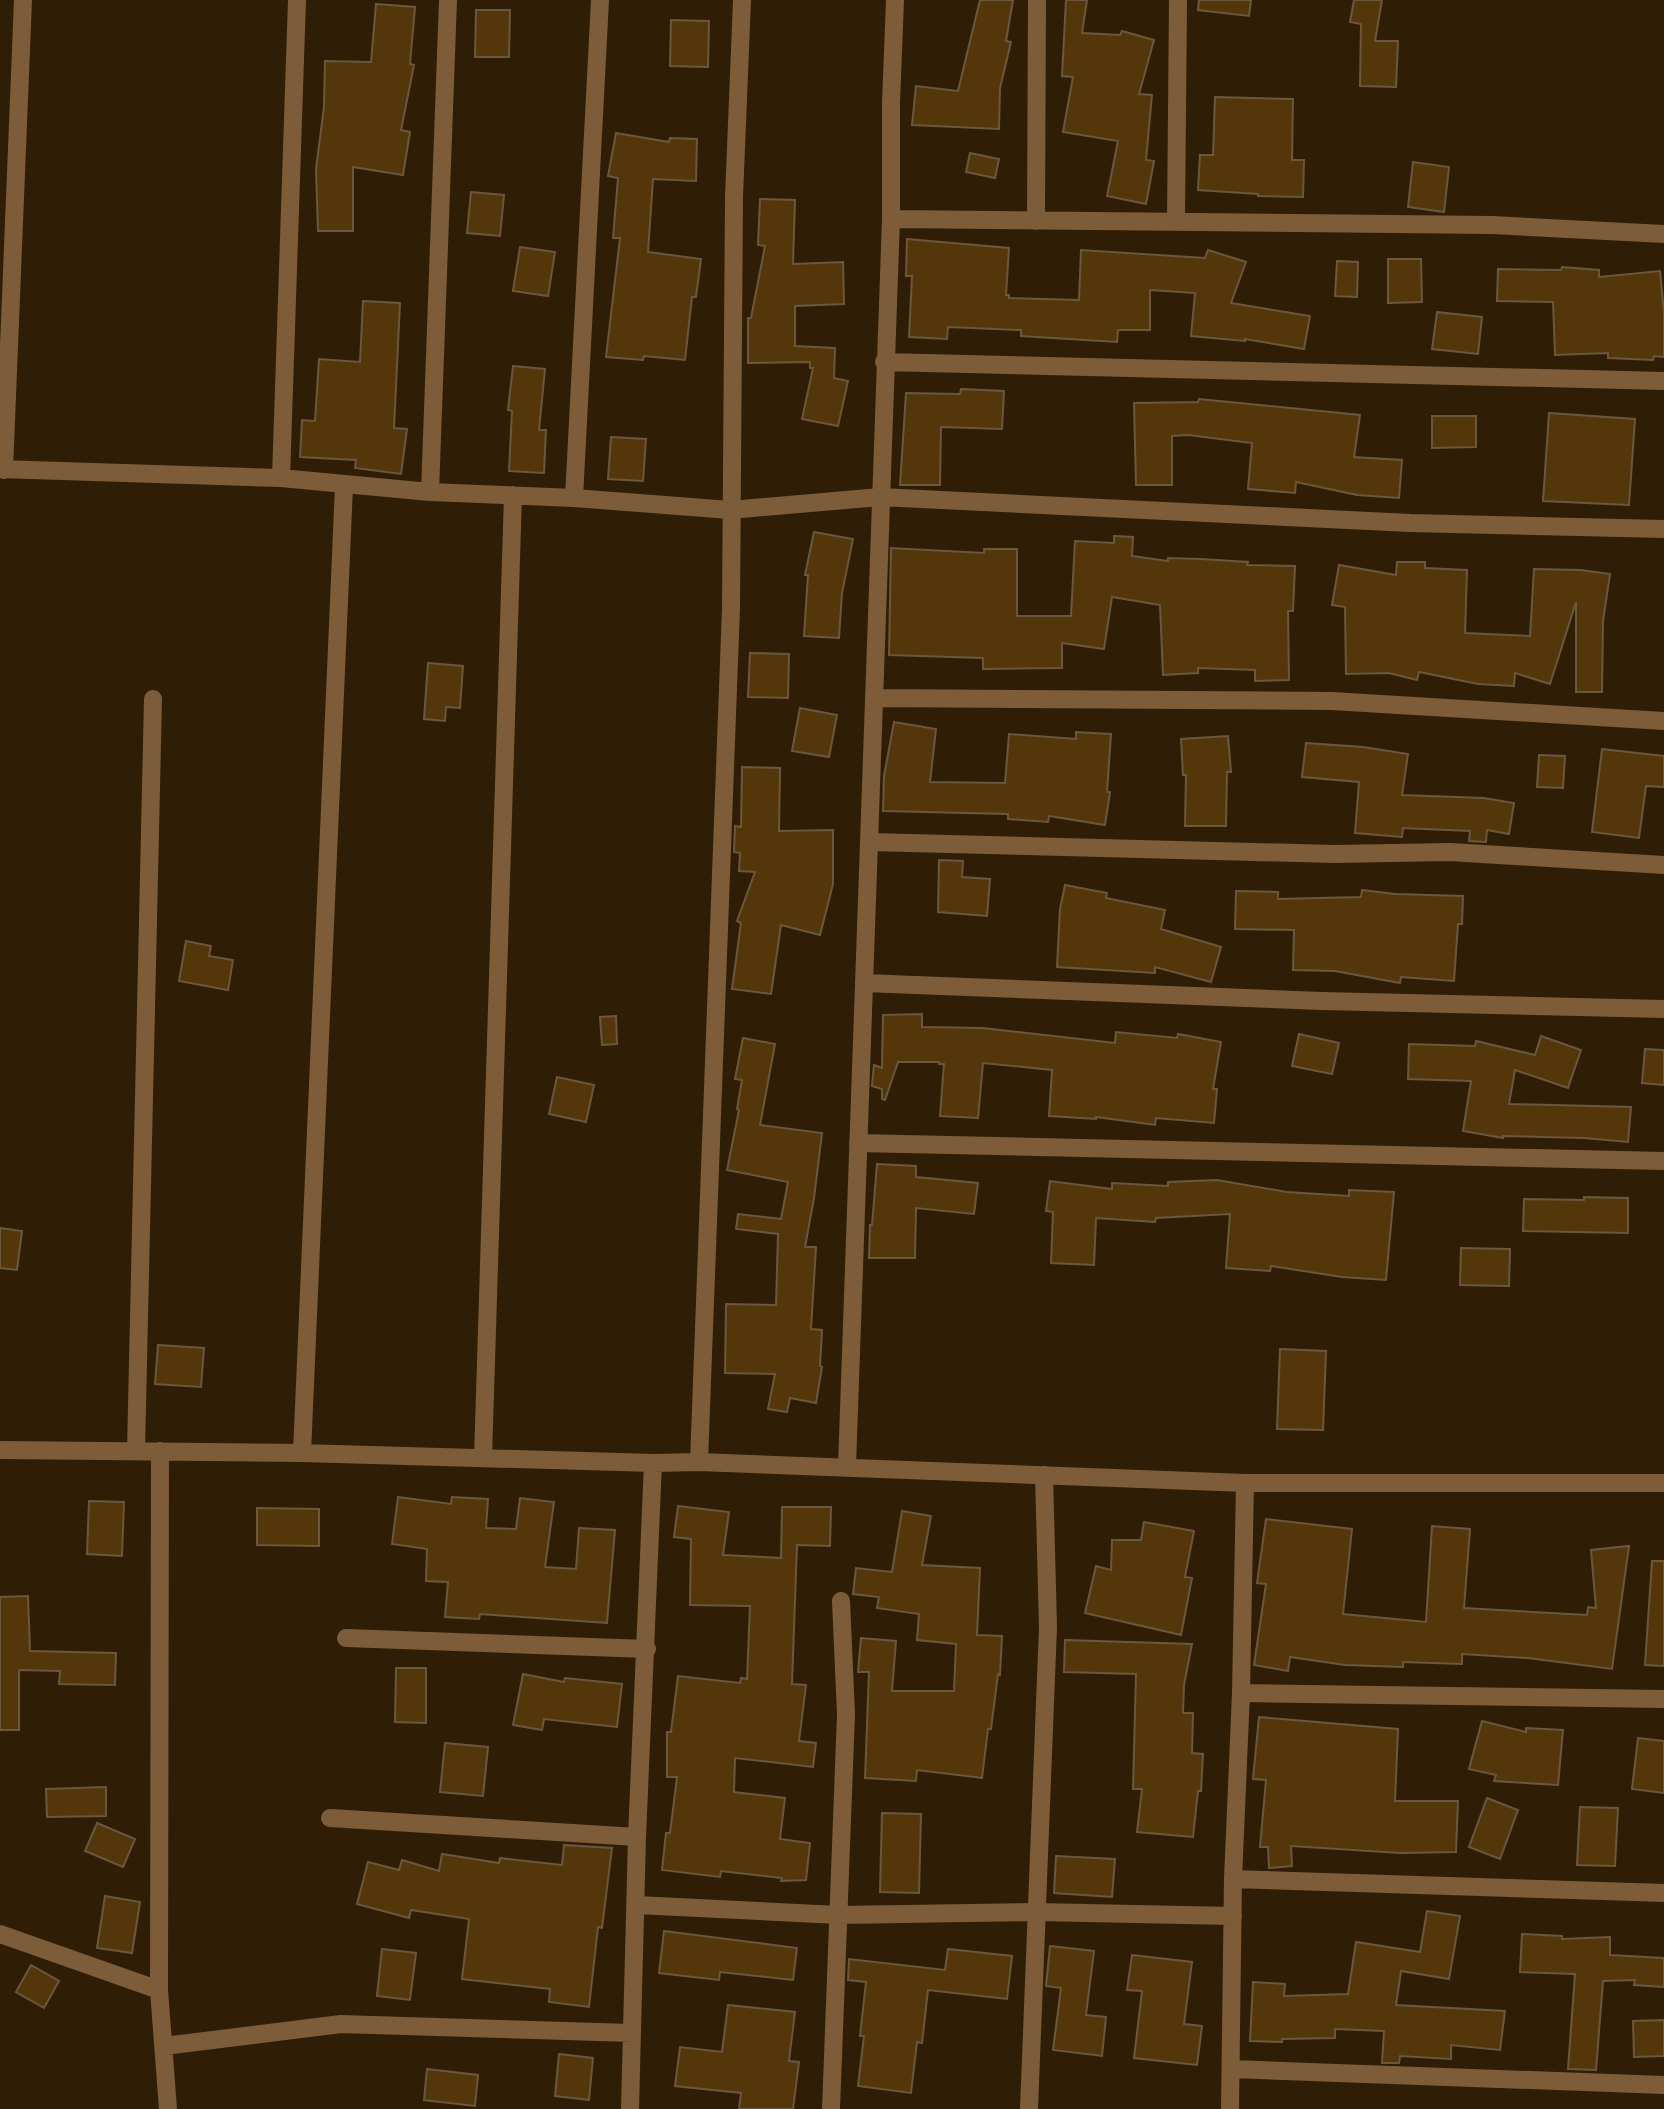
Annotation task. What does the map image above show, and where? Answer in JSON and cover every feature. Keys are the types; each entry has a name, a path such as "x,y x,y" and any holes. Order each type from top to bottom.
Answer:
{"street":[{"path":"23,0 2,470 281,478 344,486 730,510 880,497 1410,523 1664,529"},
{"path":"281,478 297,0"},
{"path":"430,492 448,0"},
{"path":"574,498 600,0"},
{"path":"699,1462 731,608 734,197 742,0"},
{"path":"847,1466 891,219 895,0"},
{"path":"1036,221 1037,0"},
{"path":"1176,222 1178,0"},
{"path":"0,120 20,119"},
{"path":"891,219 1492,225 1664,234"},
{"path":"884,362 1664,381"},
{"path":"302,1453 344,486"},
{"path":"483,1458 513,495"},
{"path":"874,698 1332,701 1664,721"},
{"path":"136,1451 153,699"},
{"path":"869,842 1334,854 1450,852 1664,865"},
{"path":"864,983 1322,1001 1664,1009"},
{"path":"858,1143 1664,1161"},
{"path":"0,1450 699,1462 1245,1483 1664,1483"},
{"path":"160,1451 159,1990 168,2109"},
{"path":"630,2109 637,1837 653,1463"},
{"path":"1029,2109 1048,1627 1044,1475"},
{"path":"1230,2109 1233,1879 1245,1483"},
{"path":"831,2109 846,1714 841,1601"},
{"path":"346,1638 647,1649"},
{"path":"1241,1693 1664,1699"},
{"path":"330,1818 637,1837"},
{"path":"1233,1879 1664,1893"},
{"path":"637,1905 838,1915 1037,1912 1233,1916"},
{"path":"0,1934 159,1990"},
{"path":"164,2046 341,2024 632,2033"},
{"path":"1232,2069 1664,2085"}],"building":[{"path":"980,0 1013,0 1006,41 1011,42 1000,88 999,129 912,125 916,86 958,91"},
{"path":"1066,0 1087,0 1082,33 1120,35 1122,31 1154,40 1139,94 1152,95 1146,160 1154,161 1146,204 1107,196 1118,141 1063,132 1073,77 1062,76"},
{"path":"1199,0 1251,0 1249,16 1198,10"},
{"path":"1354,0 1382,0 1375,41 1398,41 1396,87 1360,86 1361,24 1350,22"},
{"path":"376,4 415,7 410,64 414,65 401,130 410,132 403,175 353,167 353,231 318,231 316,169 324,107 325,61 371,62"},
{"path":"476,10 510,10 509,57 475,57"},
{"path":"671,20 709,21 708,67 670,66"},
{"path":"1215,97 1293,99 1292,160 1304,160 1303,197 1198,190 1200,155 1213,155"},
{"path":"616,133 669,142 670,138 697,139 696,181 653,179 648,252 701,259 696,297 692,297 685,360 644,356 643,360 606,357 620,238 613,238 618,178 608,176"},
{"path":"970,153 999,159 995,178 966,172"},
{"path":"1413,162 1449,167 1444,212 1408,207"},
{"path":"471,192 504,195 500,236 467,233"},
{"path":"760,199 795,200 793,264 843,262 844,304 795,306 795,346 835,348 834,378 848,381 838,426 802,419 813,368 810,368 810,362 748,363 748,318 751,318 765,246 758,245"},
{"path":"907,239 1009,248 1006,295 1009,298 1079,300 1081,250 1205,258 1208,250 1246,262 1231,303 1310,316 1304,349 1245,339 1191,336 1195,293 1150,290 1150,330 1118,330 1117,342 1021,336 1021,330 948,327 947,339 909,337 912,276 906,276"},
{"path":"520,247 555,252 548,296 513,291"},
{"path":"1388,259 1421,259 1422,302 1388,303"},
{"path":"1337,261 1358,262 1357,297 1335,296"},
{"path":"1562,267 1599,270 1599,277 1660,271 1664,357 1654,356 1653,360 1608,358 1608,353 1555,355 1553,302 1497,301 1498,269 1561,270"},
{"path":"363,301 400,303 394,428 407,429 401,474 355,468 356,460 300,457 302,420 315,421 319,359 360,362"},
{"path":"1437,312 1482,317 1478,354 1432,349"},
{"path":"513,366 545,369 539,430 546,430 544,473 509,471 512,411 508,410"},
{"path":"961,389 1004,391 1002,429 941,427 940,485 900,485 906,393 960,394"},
{"path":"1199,399 1360,415 1354,457 1402,460 1399,498 1357,495 1296,482 1295,493 1248,489 1252,443 1188,435 1172,436 1172,485 1136,485 1134,403 1198,402"},
{"path":"1549,413 1635,419 1629,505 1543,501"},
{"path":"1432,416 1476,416 1476,447 1432,448"},
{"path":"611,437 646,439 643,481 608,479"},
{"path":"814,532 853,539 842,593 839,638 804,636 808,575 805,575"},
{"path":"1114,536 1133,537 1132,556 1168,561 1168,558 1201,559 1248,562 1247,565 1295,566 1293,611 1288,611 1289,680 1255,681 1255,670 1198,668 1198,673 1163,675 1160,605 1112,597 1104,649 1062,643 1062,668 983,669 983,658 889,655 891,548 984,553 984,549 1017,549 1017,616 1071,616 1075,541 1114,543"},
{"path":"1397,562 1425,562 1425,568 1467,570 1465,633 1530,636 1534,569 1610,574 1603,621 1602,692 1576,692 1576,602 1550,684 1515,673 1514,686 1478,684 1419,672 1417,680 1389,673 1346,674 1345,607 1332,605 1339,565 1396,575"},
{"path":"750,653 789,654 788,698 748,697"},
{"path":"428,663 463,666 460,708 446,707 445,721 424,719"},
{"path":"800,708 837,715 829,757 792,751"},
{"path":"894,722 936,729 930,782 1005,783 1009,734 1076,739 1076,732 1111,734 1107,792 1110,792 1105,825 1049,816 1048,822 1008,819 1008,814 883,811 884,776"},
{"path":"1228,736 1231,772 1227,772 1226,826 1185,826 1186,775 1183,775 1181,739"},
{"path":"1306,743 1408,754 1402,795 1484,798 1514,803 1509,834 1487,830 1486,842 1469,841 1470,831 1403,828 1402,837 1355,833 1359,782 1302,777"},
{"path":"1602,749 1664,756 1664,787 1646,786 1639,838 1592,832"},
{"path":"1539,755 1565,756 1563,788 1537,787"},
{"path":"742,767 780,768 779,831 833,830 833,884 820,935 781,925 771,994 732,989 741,923 737,921 755,872 739,871 740,853 734,852 735,826 741,827"},
{"path":"939,860 963,861 962,877 990,879 987,916 938,912"},
{"path":"1065,885 1107,893 1106,898 1165,910 1161,929 1221,947 1211,982 1155,967 1155,973 1057,967 1060,909"},
{"path":"1362,890 1463,896 1454,981 1401,977 1400,983 1335,971 1293,970 1294,930 1235,929 1236,891 1278,892 1278,899 1361,897"},
{"path":"186,941 211,946 209,956 233,960 228,990 179,981"},
{"path":"922,1014 922,1027 982,1028 1115,1043 1116,1032 1177,1038 1178,1034 1221,1042 1213,1089 1217,1089 1214,1123 1156,1118 1155,1125 1096,1117 1049,1116 1052,1070 983,1063 978,1118 940,1116 944,1064 939,1062 898,1062 885,1100 882,1099 882,1089 872,1086 874,1065 882,1068 883,1015"},
{"path":"616,1016 617,1044 602,1045 600,1017"},
{"path":"1299,1034 1339,1043 1332,1074 1292,1066"},
{"path":"1541,1036 1581,1050 1568,1088 1515,1070 1509,1104 1631,1107 1628,1142 1584,1138 1503,1138 1463,1131 1471,1081 1408,1079 1409,1044 1475,1046 1476,1041 1535,1055"},
{"path":"743,1038 775,1044 760,1125 822,1133 805,1247 816,1247 811,1329 822,1330 822,1367 816,1403 790,1398 787,1412 768,1409 775,1374 725,1373 726,1304 776,1305 778,1234 736,1229 738,1214 781,1219 788,1182 727,1170 739,1110 742,1080 735,1079"},
{"path":"1645,1049 1664,1050 1664,1085 1642,1083"},
{"path":"557,1077 594,1085 586,1122 549,1114"},
{"path":"877,1164 916,1166 916,1177 978,1183 974,1214 916,1208 915,1258 869,1258"},
{"path":"1217,1180 1287,1192 1349,1196 1349,1190 1394,1192 1386,1280 1271,1266 1270,1271 1226,1268 1230,1214 1156,1218 1155,1222 1096,1218 1094,1265 1051,1263 1053,1212 1046,1211 1050,1181 1112,1189 1112,1183 1168,1186 1168,1182"},
{"path":"1584,1197 1628,1198 1628,1233 1523,1231 1524,1199 1584,1200"},
{"path":"0,1228 22,1231 17,1270 0,1268"},
{"path":"1461,1248 1510,1249 1509,1286 1460,1285"},
{"path":"158,1345 204,1348 201,1387 155,1384"},
{"path":"1280,1349 1326,1351 1323,1430 1277,1429"},
{"path":"398,1497 451,1504 452,1497 488,1499 486,1528 516,1529 520,1498 554,1502 545,1567 576,1569 579,1528 615,1530 607,1623 480,1614 479,1619 445,1617 448,1582 426,1581 427,1549 392,1544"},
{"path":"89,1501 124,1502 122,1556 87,1554"},
{"path":"678,1506 729,1512 723,1555 781,1558 782,1507 831,1507 830,1546 797,1545 792,1684 806,1685 799,1741 816,1743 813,1767 735,1758 734,1792 785,1798 780,1839 810,1843 806,1880 781,1881 782,1878 721,1871 720,1877 662,1870 677,1777 667,1777 667,1732 671,1732 678,1676 740,1683 741,1678 747,1679 750,1606 690,1605 691,1539 674,1537"},
{"path":"257,1508 319,1509 319,1546 257,1545"},
{"path":"902,1511 931,1516 922,1565 980,1568 977,1635 1002,1636 1000,1675 991,1729 988,1729 982,1778 917,1770 916,1781 865,1778 869,1672 858,1672 861,1638 896,1641 892,1691 954,1691 956,1644 917,1640 919,1614 877,1608 879,1597 853,1594 856,1568 892,1572"},
{"path":"1266,1519 1352,1529 1343,1614 1426,1622 1432,1526 1470,1529 1464,1608 1587,1615 1588,1607 1596,1608 1591,1550 1629,1546 1612,1669 1528,1658 1462,1654 1462,1664 1403,1662 1403,1667 1345,1665 1290,1657 1288,1671 1254,1665 1266,1584 1257,1583"},
{"path":"1144,1522 1194,1531 1185,1577 1192,1578 1181,1635 1085,1613 1096,1566 1111,1570 1112,1540 1141,1540"},
{"path":"1652,1561 1664,1561 1664,1666 1645,1665"},
{"path":"28,1596 30,1651 116,1653 115,1685 59,1684 60,1671 19,1670 19,1730 0,1730 0,1597"},
{"path":"1065,1640 1192,1644 1184,1685 1183,1713 1193,1713 1192,1753 1203,1754 1201,1791 1198,1791 1193,1837 1137,1832 1142,1789 1133,1789 1136,1674 1064,1672"},
{"path":"396,1668 426,1668 426,1723 395,1722"},
{"path":"523,1674 564,1682 565,1678 622,1684 617,1727 544,1719 542,1730 513,1725"},
{"path":"1259,1717 1398,1729 1395,1801 1458,1801 1456,1852 1400,1853 1291,1846 1292,1866 1269,1868 1268,1847 1260,1847 1266,1780 1253,1779"},
{"path":"1482,1721 1526,1732 1526,1728 1563,1730 1558,1785 1494,1781 1496,1775 1469,1769"},
{"path":"1638,1738 1664,1741 1664,1793 1632,1789"},
{"path":"445,1743 488,1747 483,1796 440,1792"},
{"path":"106,1787 106,1816 47,1817 46,1789"},
{"path":"1487,1798 1518,1810 1500,1859 1469,1847"},
{"path":"1580,1807 1618,1808 1615,1866 1577,1865"},
{"path":"882,1813 921,1814 919,1893 880,1892"},
{"path":"97,1823 135,1839 123,1867 85,1851"},
{"path":"564,1845 612,1848 602,1928 598,1927 589,2007 549,2002 550,1989 462,1979 469,1919 411,1910 409,1918 357,1904 368,1862 399,1870 402,1860 439,1871 442,1854 499,1863 500,1858 562,1865"},
{"path":"1056,1856 1115,1859 1112,1897 1054,1893"},
{"path":"105,1896 140,1902 132,1953 97,1948"},
{"path":"1427,1911 1460,1916 1449,1979 1401,1971 1396,2005 1505,2011 1500,2050 1451,2045 1451,2059 1400,2056 1399,2063 1382,2063 1384,2031 1335,2029 1335,2038 1250,2041 1253,1982 1285,1984 1284,1996 1348,1994 1356,1942 1420,1952"},
{"path":"664,1931 797,1948 793,1980 720,1972 719,1980 659,1973"},
{"path":"1522,1934 1562,1936 1562,1939 1610,1937 1610,1955 1664,1958 1664,1987 1634,1985 1635,1980 1603,1981 1596,2070 1568,2069 1575,1974 1520,1972"},
{"path":"1050,1946 1094,1951 1086,2015 1106,2017 1102,2056 1053,2050 1061,1988 1046,1986"},
{"path":"382,1949 416,1953 410,2000 377,1996"},
{"path":"948,1949 1012,1956 1007,1999 928,1990 922,2043 917,2042 911,2093 858,2086 866,1982 848,1980 849,1959 945,1970"},
{"path":"1132,1955 1192,1962 1184,2024 1202,2026 1197,2065 1134,2058 1142,1991 1127,1990"},
{"path":"31,1965 59,1981 44,2008 16,1992"},
{"path":"728,2005 795,2012 789,2061 799,2062 793,2109 739,2109 741,2093 675,2086 680,2047 722,2052"},
{"path":"1664,2020 1664,2056 1634,2057 1633,2021"},
{"path":"559,2054 593,2058 589,2100 555,2096"},
{"path":"427,2069 478,2075 475,2106 424,2100"}]}
